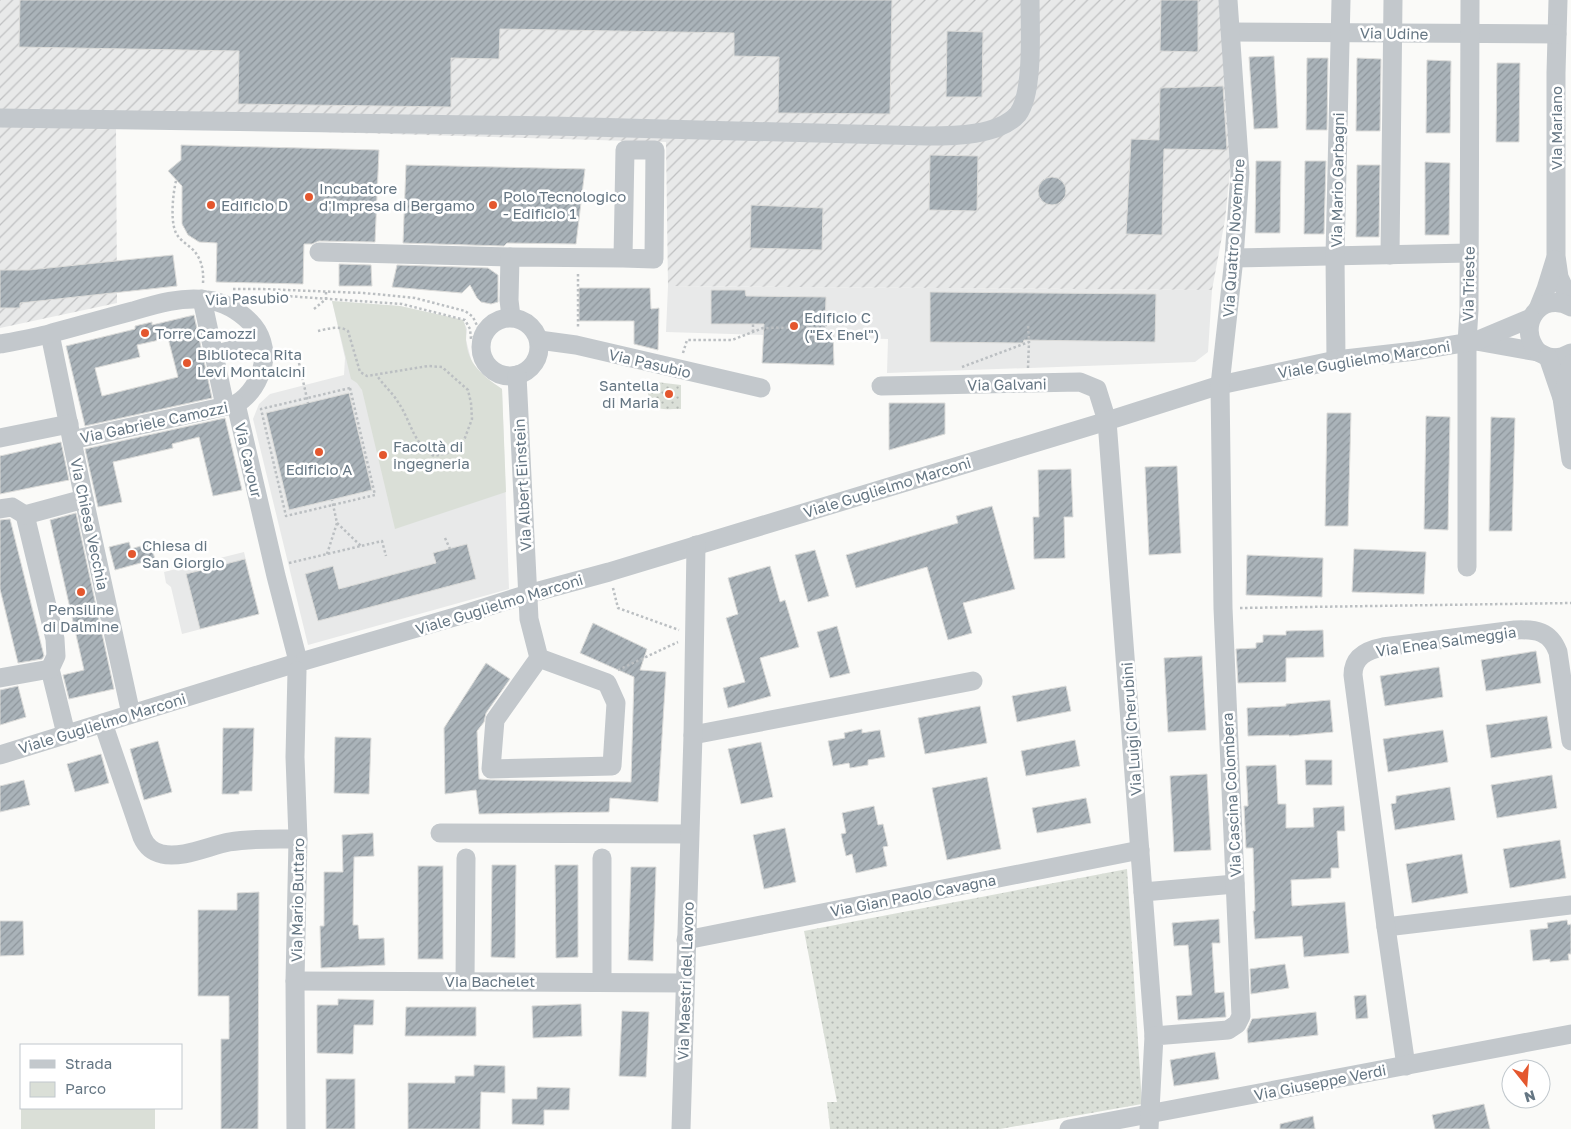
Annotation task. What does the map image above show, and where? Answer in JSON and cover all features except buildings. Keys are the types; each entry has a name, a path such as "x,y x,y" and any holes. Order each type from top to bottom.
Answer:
{"street":[{"path":"0,118 553,126 926,136 957,135 994,129 1009,122 1021,109 1027,89 1029,67 1030,0"},
{"name":"Via Quattro Novembre","path":"1220,385 1234,258 1240,173 1228,0"},
{"name":"Via Mario Garbagni","path":"1336,360 1335,256 1341,0"},
{"path":"1390,255 1393,0"},
{"name":"Via Trieste","path":"1467,567 1472,342 1469,253 1470,0"},
{"name":"Via Mariano","path":"1558,0 1556,256 1559,277 1571,305"},
{"name":"Via Udine","path":"1231,32 1557,34"},
{"path":"319,252 654,259 655,150 625,150 623,258"},
{"path":"1234,258 1469,253"},
{"name":"Via Mariano","path":"1534,314 1546,289 1556,256"},
{"path":"510,257 509,300 511,317"},
{"name":"Via Pasubio","path":"0,344 50,334 178,300 204,300"},
{"path":"214,355 262,342 255,328 241,314 226,305 204,300 214,355 231,405"},
{"name":"Viale Guglielmo Marconi","path":"0,755 297,663 528,594 609,572 1220,385 1336,360 1472,342 1534,314 1546,304 1563,303 1571,305"},
{"path":"1534,314 1528,327 1529,337 1532,345 1543,354 1562,398 1571,460"},
{"path":"511,317 529,324 539,340 540,349 537,358 526,372 508,376 491,370 481,354 480,345 483,332 494,322 502,318 511,317"},
{"name":"Via Chiesa Vecchia","path":"50,334 131,714"},
{"name":"Via Pasubio","path":"539,340 576,345 761,388"},
{"name":"Via Cavour","path":"262,342 264,354 261,372 250,393 242,400 231,405 297,663"},
{"name":"Viale Guglielmo Marconi","path":"1472,342 1562,357 1571,353"},
{"path":"1562,398 1571,364"},
{"name":"Via Albert Einstein","path":"517,375 529,618 539,658"},
{"name":"Via Galvani","path":"881,386 1080,382 1097,389 1107,421"},
{"name":"Via Cascina Colombera","path":"1154,1036 1228,1030 1240,1021 1242,1012 1223,608 1220,385"},
{"name":"Via Gabriele Camozzi","path":"0,438 70,432 162,420 231,405"},
{"name":"Via Luigi Cherubini","path":"1107,421 1154,1036"},
{"path":"25,515 84,499"},
{"path":"0,509 12,507 25,515 55,639 56,656 50,669 66,734"},
{"name":"Via Maestri del Lavoro","path":"681,1129 693,735 696,545"},
{"name":"Via Enea Salmeggia","path":"1406,1066 1353,675 1354,664 1367,652 1383,647 1516,630 1531,630 1541,633 1552,639 1558,652 1571,740"},
{"path":"539,658 607,683 616,703 612,766 491,769 494,720 539,658"},
{"name":"Via Mario Buttaro","path":"296,1129 295,981 298,839 295,757 297,663"},
{"path":"0,678 50,669"},
{"path":"693,735 973,681"},
{"path":"103,723 142,837 152,851 168,855 243,840 298,839"},
{"path":"440,833 690,834"},
{"name":"Via Gian Paolo Cavagna","path":"686,940 1140,850"},
{"path":"465,981 466,858"},
{"path":"602,858 602,982"},
{"path":"1143,892 1235,884"},
{"path":"1386,927 1571,905"},
{"name":"Via Bachelet","path":"295,981 685,983"},
{"name":"Via Giuseppe Verdi","path":"1069,1129 1149,1122 1406,1066 1571,1034"},
{"path":"1149,1122 1154,1036"}],"path":[{"path":"176,181 174,227 180,238 198,255 201,263 204,300"},
{"path":"578,258 578,332"},
{"path":"233,289 326,292 416,298 465,311 473,317 483,332"},
{"path":"314,310 326,299 326,292"},
{"name":"Via Pasubio","path":"246,296 286,296 402,304 465,320 470,328 471,339 483,332"},
{"path":"679,370 687,340 732,340 764,328 825,327 826,322 833,322"},
{"path":"753,324 753,332"},
{"path":"1028,325 1028,360"},
{"path":"318,330 345,328 348,330 360,372 366,376 376,374 428,366 442,367 468,390 472,419 463,443 452,452 434,456 428,453 420,445 398,401 376,374"},
{"path":"976,367 958,368 1029,342"},
{"path":"299,363 308,403"},
{"path":"1020,366 1028,365"},
{"path":"350,388 375,495 286,516 261,409 307,398 350,388"},
{"path":"327,554 337,523 332,500"},
{"path":"337,523 361,546"},
{"path":"446,538 450,549"},
{"path":"288,563 382,541 386,556"},
{"path":"609,572 618,608 694,635"},
{"path":"1223,608 1571,603"},
{"path":"607,683 617,671 694,635"}],"shaded area":[{"path":"0,0 1220,0 1233,141 1225,220 1212,290 668,286 666,142 116,126 117,303 0,328"},
{"path":"668,286 1212,290 1208,352 1195,362 887,373 888,339 666,332"},
{"name":"Facoltà di ingegneria","path":"332,301 400,306 463,320 467,329 466,340 472,363 486,378 502,389 509,589 308,645 253,419 259,404 270,394 344,375 345,358"},
{"path":"244,552 259,614 182,634 171,587 166,583 164,572"}],"green space":[{"path":"332,301 400,306 463,320 469,356 488,379 502,389 506,492 395,529 362,390 351,379"},
{"path":"648,381 681,385 681,409 658,409 654,407 649,399"},
{"path":"1127,869 1142,1104 1000,1129 830,1129 827,1102 837,1102 804,931"},
{"path":"21,1109 155,1109 155,1129 21,1129"}],"place":[{"name":"Incubatore d'Impresa di Bergamo","path":"309,197"},
{"name":"Edificio D","path":"211,205"},
{"name":"Polo Tecnologico - Edificio 1","path":"493,205"},
{"name":"Edificio C (\"Ex Enel\")","path":"794,326"},
{"name":"Torre Camozzi","path":"145,333"},
{"name":"Biblioteca Rita Levi Montalcini","path":"187,363"},
{"name":"Santella di Maria","path":"669,394"},
{"name":"Edificio A","path":"319,452"},
{"name":"Facoltà di ingegneria","path":"383,455"},
{"name":"Chiesa di San Giorgio","path":"132,554"},
{"name":"Pensiline di Dalmine","path":"81,592"}]}
